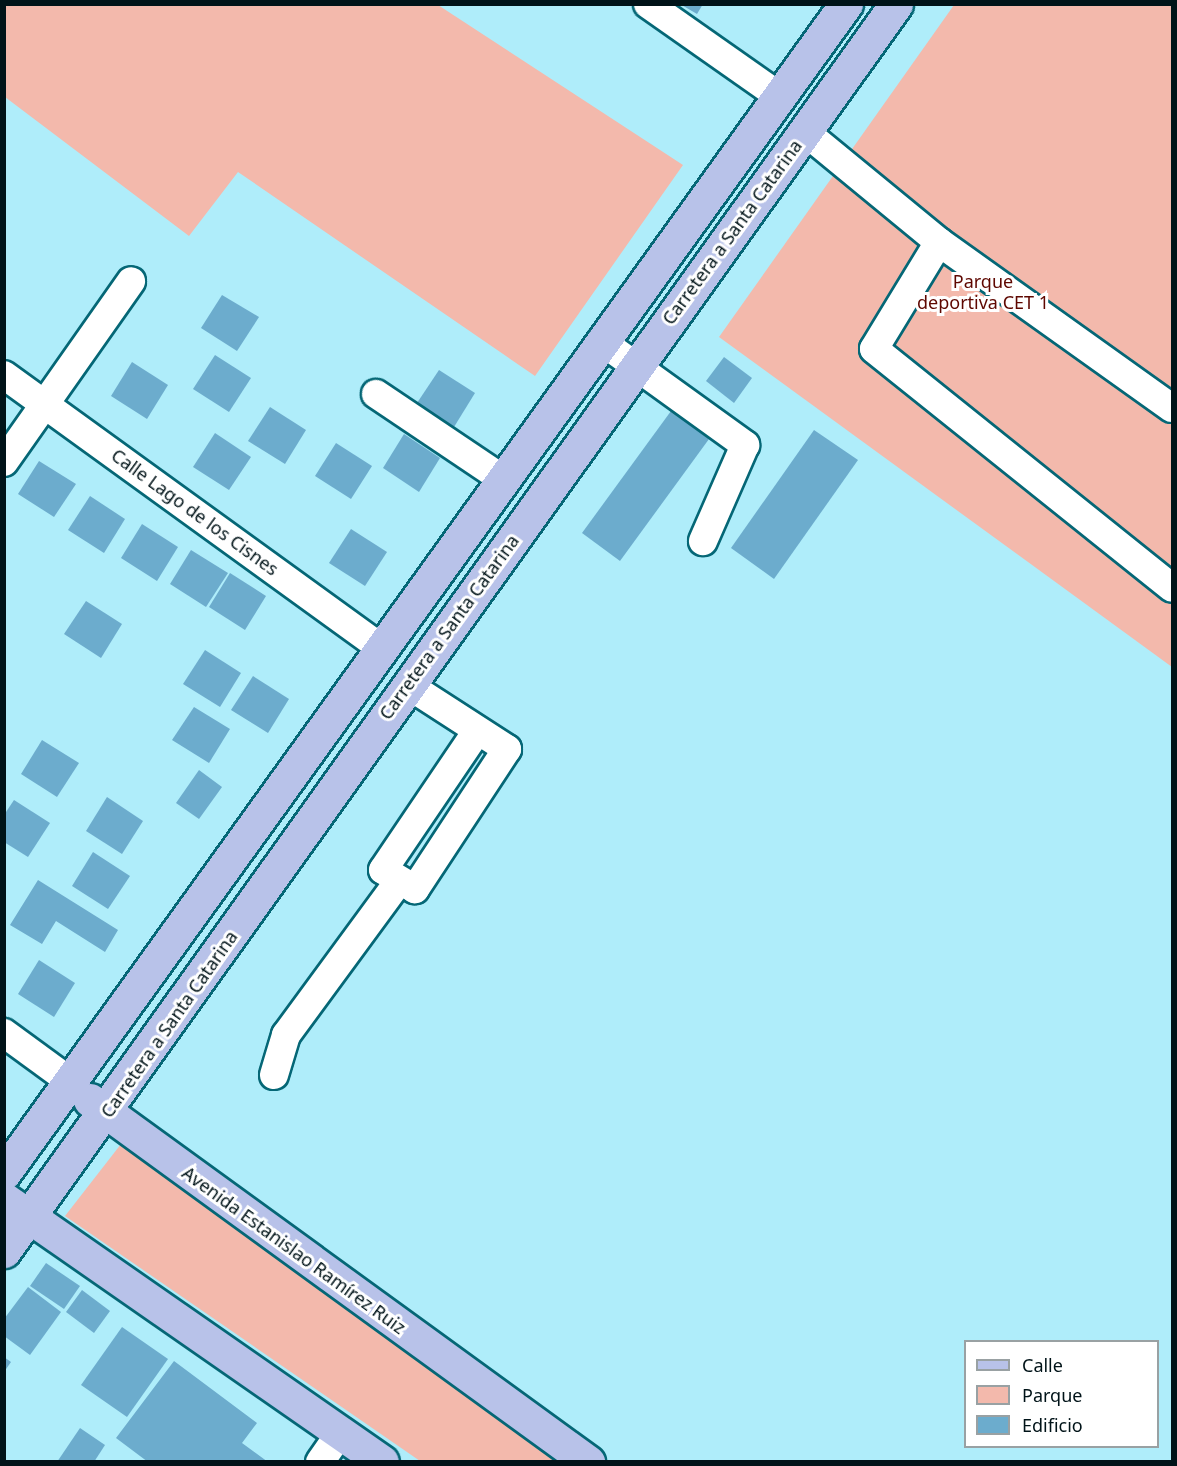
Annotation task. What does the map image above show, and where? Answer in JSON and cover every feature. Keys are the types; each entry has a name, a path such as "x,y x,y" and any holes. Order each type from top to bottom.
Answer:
{"main road":[{"path":"4,1173 384,650 601,340 846,4"},
{"name":"Carretera a Santa Catarina","path":"4,1251 17,1207 105,1114 408,685 896,4"},
{"name":"Avenida Estanislao Ramírez Ruiz","path":"71,1082 105,1114 588,1461"},
{"path":"17,1207 382,1461"}],"street":[{"path":"648,4 779,96"},
{"path":"804,131 939,242 1173,408"},
{"path":"939,242 874,349 1173,588"},
{"path":"4,462 131,281"},
{"path":"601,340 745,445 703,541"},
{"name":"Calle Lago de los Cisnes","path":"4,375 46,403 384,650"},
{"path":"376,394 504,480"},
{"path":"274,1075 286,1035 399,881 383,870 477,730 408,685"},
{"name":"Avenida Estanislao Ramírez Ruiz","path":"4,1033 71,1082"},
{"path":"320,1461 340,1432"}],"green space":[{"path":"4,5 438,5 683,165 535,376 238,172 189,236 5,97"},
{"name":"Parque deportiva CET 1","path":"954,5 1172,5 1172,667 719,337"},
{"path":"121,1144 565,1461 420,1461 65,1216"}],"building":[{"path":"680,4 703,4 697,14"},
{"path":"222,295 259,317 237,351 201,328"},
{"path":"215,355 251,378 229,412 193,389"},
{"path":"724,357 752,378 734,403 706,381"},
{"path":"132,362 168,385 147,419 111,396"},
{"path":"439,370 475,393 454,427 417,403"},
{"path":"270,407 306,430 285,464 248,441"},
{"path":"671,411 709,439 620,561 582,533"},
{"path":"814,430 858,460 774,579 731,548"},
{"path":"215,433 251,457 229,490 193,467"},
{"path":"404,434 440,458 419,492 383,468"},
{"path":"336,443 372,466 351,499 315,476"},
{"path":"39,461 76,484 54,517 18,494"},
{"path":"90,496 125,519 104,553 68,530"},
{"path":"142,524 178,547 157,581 121,558"},
{"path":"351,529 387,552 365,586 329,563"},
{"path":"191,550 228,573 206,607 170,584"},
{"path":"230,573 266,596 245,630 209,607"},
{"path":"86,601 122,624 101,658 64,634"},
{"path":"205,650 241,673 220,707 183,684"},
{"path":"253,676 289,699 268,733 231,710"},
{"path":"194,707 230,729 209,763 172,740"},
{"path":"42,740 79,763 57,797 21,774"},
{"path":"199,770 222,787 199,819 176,803"},
{"path":"107,797 143,821 122,854 86,831"},
{"path":"14,800 50,823 28,857 4,842 4,815"},
{"path":"93,852 130,876 108,909 72,886"},
{"path":"38,880 118,930 105,952 56,921 42,944 10,925"},
{"path":"39,960 75,983 54,1017 18,994"},
{"path":"46,1263 80,1286 64,1309 30,1286"},
{"path":"28,1287 61,1312 30,1355 4,1336 4,1319"},
{"path":"82,1290 110,1311 94,1333 66,1312"},
{"path":"122,1327 168,1359 127,1417 81,1385"},
{"path":"4,1357 11,1362 4,1372"},
{"path":"174,1361 257,1423 242,1443 268,1462 148,1462 116,1438"},
{"path":"80,1428 105,1445 94,1462 57,1462"}]}
